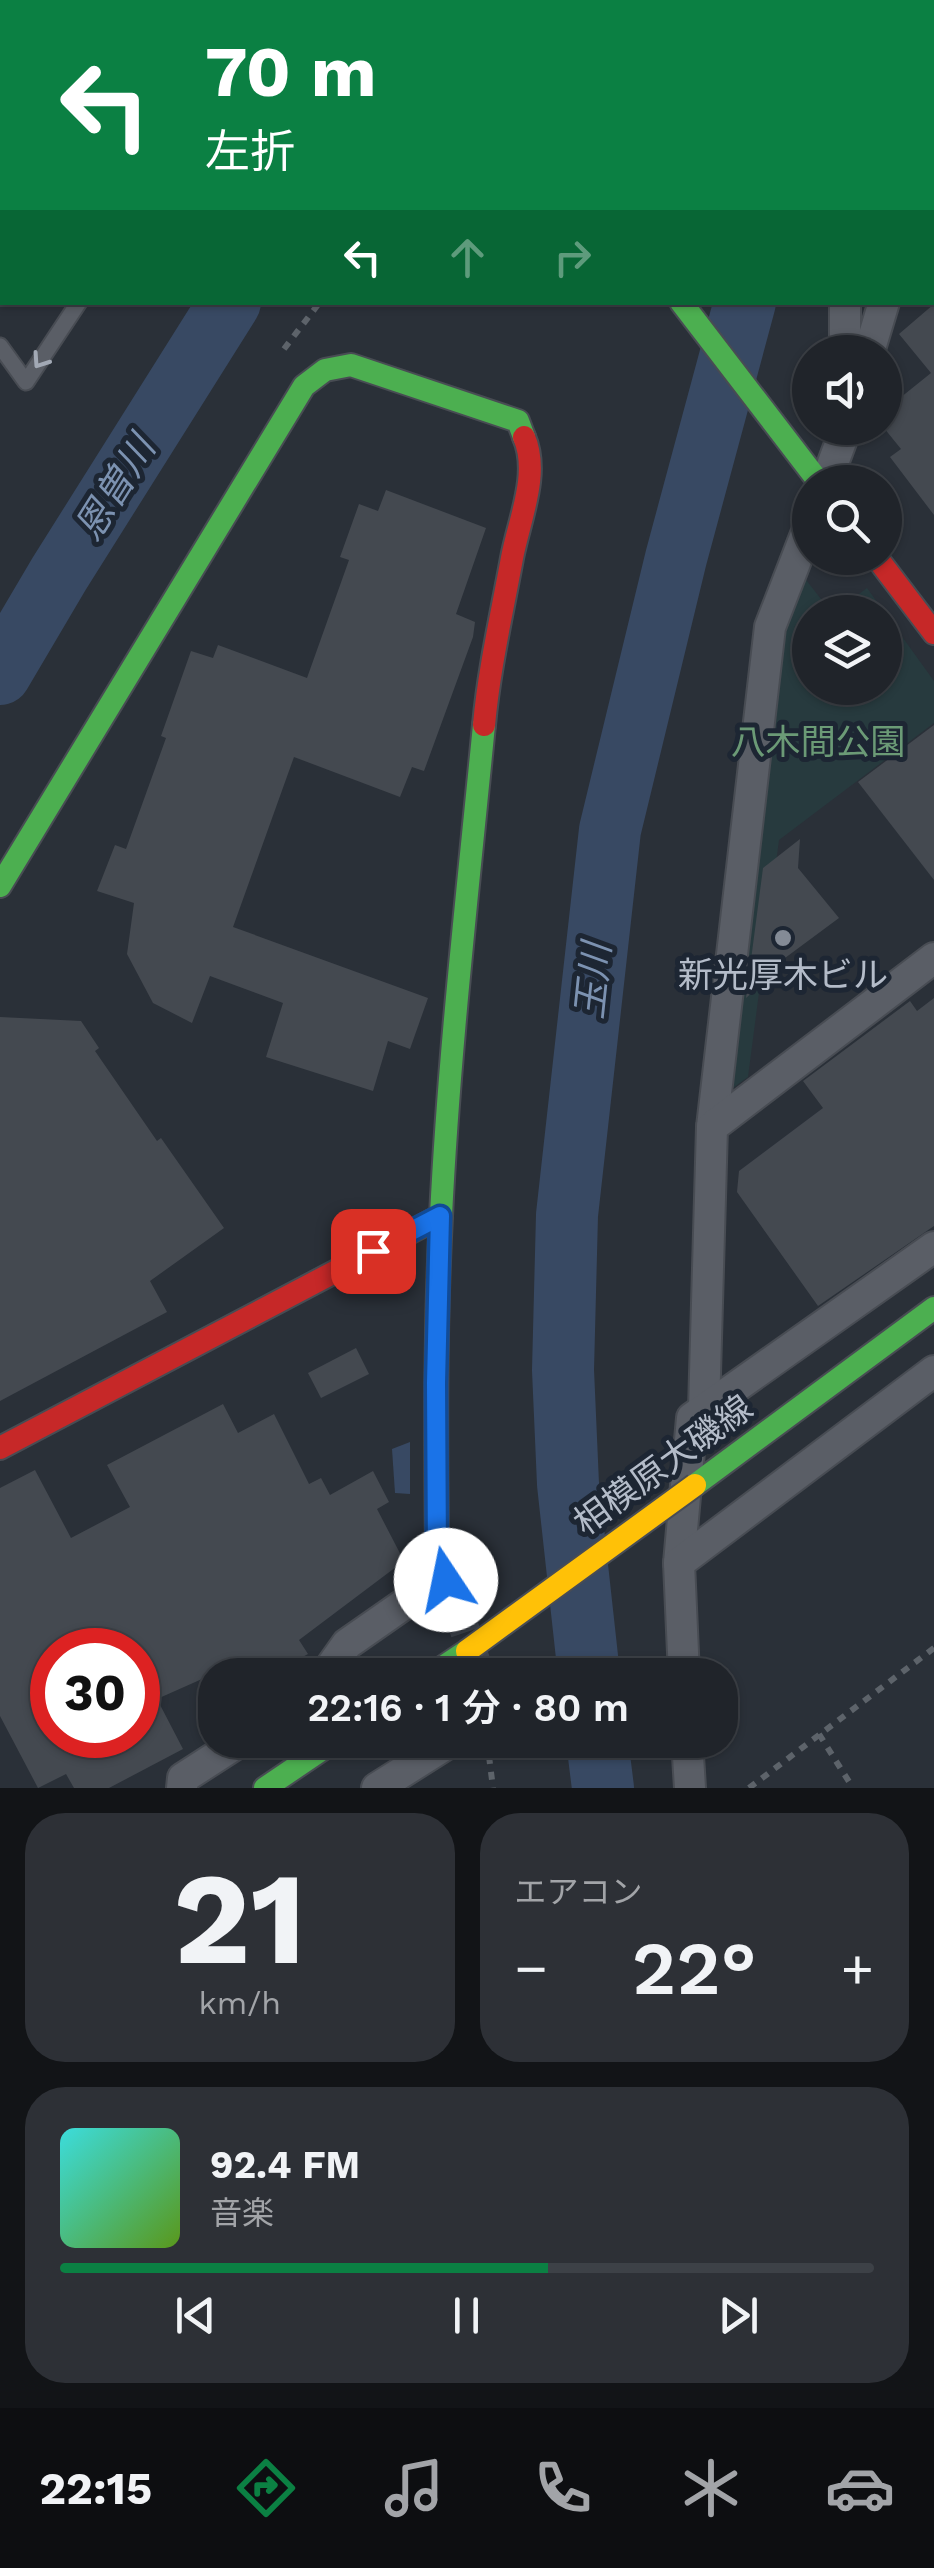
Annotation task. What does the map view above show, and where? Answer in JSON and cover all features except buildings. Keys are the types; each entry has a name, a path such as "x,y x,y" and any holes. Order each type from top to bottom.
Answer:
{"street":[{"path":"683,305 808,465"},
{"path":"845,305 846,335"},
{"path":"875,335 883,305"},
{"path":"0,886 304,386 324,370 351,364 518,421 530,452 528,493 513,552 486,704 452,1048 440,1216 437,1557 456,1604"},
{"path":"704,1409 712,1127 770,627 792,570"},
{"path":"890,575 934,632"},
{"path":"712,1127 934,958"},
{"path":"0,1448 440,1216"},
{"path":"683,1658 679,1563 692,1418 934,1246"},
{"name":"相模原大磯線","path":"456,1658 934,1308"},
{"path":"679,1563 934,1371"},
{"path":"337,1658 347,1644 410,1600 437,1557"},
{"path":"182,1788 184,1778 215,1758"},
{"path":"265,1788 309,1758"},
{"path":"377,1788 424,1758"},
{"path":"688,1758 690,1788"}],"lane":[{"path":"0,346 26,382 77,305"}],"path":[{"path":"748,1788 934,1648"},
{"path":"819,1734 853,1788"},
{"path":"489,1758 493,1788"}],"green space":[{"name":"八木間公園","path":"799,575 802,575 818,595 792,595 792,705 902,705 902,637 934,681 934,723 779,840 748,1077 722,1096 776,629"}],"water":[{"path":"410,1442 410,1494 395,1493 392,1449"}],"waterway":[{"name":"恩曽川","path":"0,674 228,305"},
{"name":"玉川","path":"587,1658 568,1484 563,1370 567,1215 610,830 676,558 744,305"},
{"name":"玉川","path":"599,1758 603,1788"}],"tunnel":[{"path":"456,1604 474,1658"}],"traffic: fast":[{"path":"683,305 806,465"},
{"path":"0,886 304,386 325,370 351,365 518,421 524,437"},
{"path":"437,1557 437,1344 444,1155 484,725"},
{"path":"695,1485 934,1308"},
{"path":"456,1658 467,1651"},
{"path":"265,1788 309,1758"}],"traffic: jam":[{"path":"484,725 496,641 527,497 530,466 524,437"},
{"path":"890,575 934,633"},
{"path":"0,1448 441,1216"}],"traffic: slow":[{"path":"467,1651 695,1485"}],"place":[{"name":"新光厚木ビル","path":"783,938"}],"route":[{"path":"373,1251 440,1216 437,1557 446,1580"}]}
